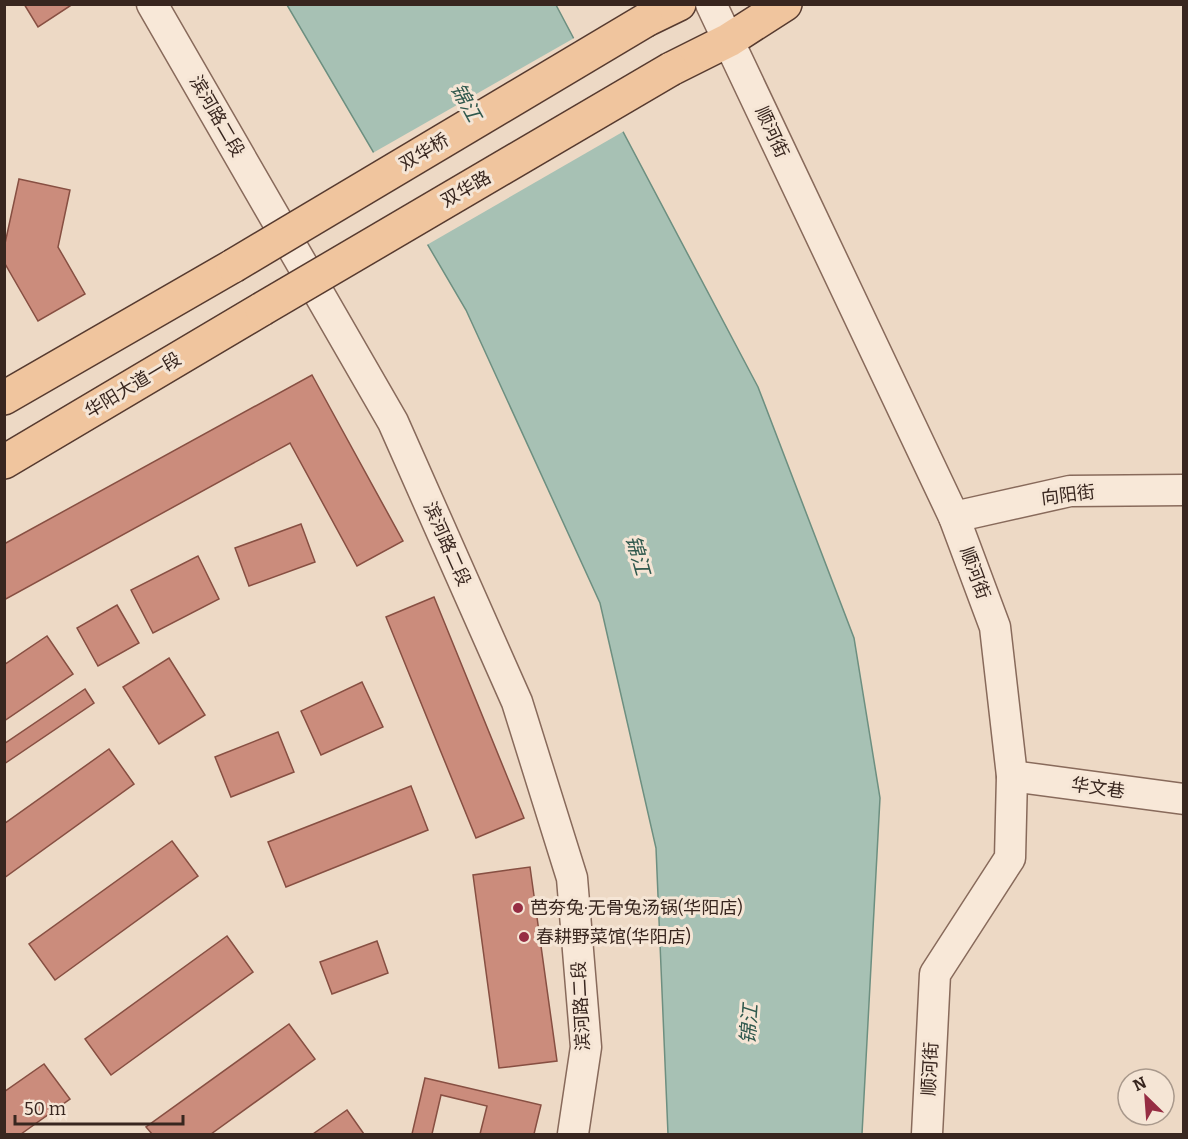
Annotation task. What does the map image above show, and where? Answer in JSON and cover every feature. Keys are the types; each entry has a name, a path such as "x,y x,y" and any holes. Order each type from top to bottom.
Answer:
{"main road":[{"name":"双华桥","path":"4,398 233,266 646,20 679,4"},
{"name":"双华路","path":"262,309 670,69 729,40 785,4"},
{"name":"华阳大道一段","path":"4,462 262,309"}],"street":[{"name":"滨河路二段","path":"152,4 393,422 517,702 572,878 586,1047 573,1134"},
{"name":"顺河街","path":"711,4 954,517 995,627 1012,777 1010,858 935,974 927,1134"},
{"name":"向阳街","path":"954,517 1070,491 1184,490"},
{"name":"华文巷","path":"1012,777 1184,800"}],"water":[{"name":"锦江","path":"287,5 556,5 758,387 854,638 880,798 862,1134 668,1134 656,848 600,603 466,310"}],"pier":[{"path":"576,37 626,130 425,246 371,154"}],"building":[{"path":"24,4 73,4 38,27"},
{"path":"19,179 70,190 58,247 85,294 38,321 4,262 4,248"},
{"path":"312,375 403,541 357,566 290,443 4,600 4,544"},
{"path":"301,524 315,562 249,586 235,548"},
{"path":"198,556 219,599 153,633 131,590"},
{"path":"434,597 524,818 476,838 386,617"},
{"path":"117,605 139,643 98,666 77,628"},
{"path":"47,636 73,674 4,721 4,665"},
{"path":"169,658 205,715 159,744 123,687"},
{"path":"362,682 383,727 321,755 301,711"},
{"path":"85,689 94,703 4,764 4,744"},
{"path":"278,732 294,772 231,797 215,757"},
{"path":"109,749 134,784 4,878 4,824"},
{"path":"411,786 428,830 286,887 268,842"},
{"path":"172,841 198,876 55,980 29,944"},
{"path":"530,867 557,1061 499,1068 473,875"},
{"path":"227,936 253,972 111,1075 85,1039"},
{"path":"377,941 388,973 332,994 320,962"},
{"path":"289,1024 315,1059 211,1134 152,1134 146,1127"},
{"path":"44,1064 70,1099 21,1134 4,1134 4,1092"},
{"path":"425,1078 541,1105 534,1134 480,1134 487,1106 441,1095 432,1134 412,1134"},
{"path":"347,1110 364,1134 313,1134"}],"place":[{"name":"芭夯兔·无骨兔汤锅(华阳店)","path":"518,908"},
{"name":"春耕野菜馆(华阳店)","path":"524,937"}]}
